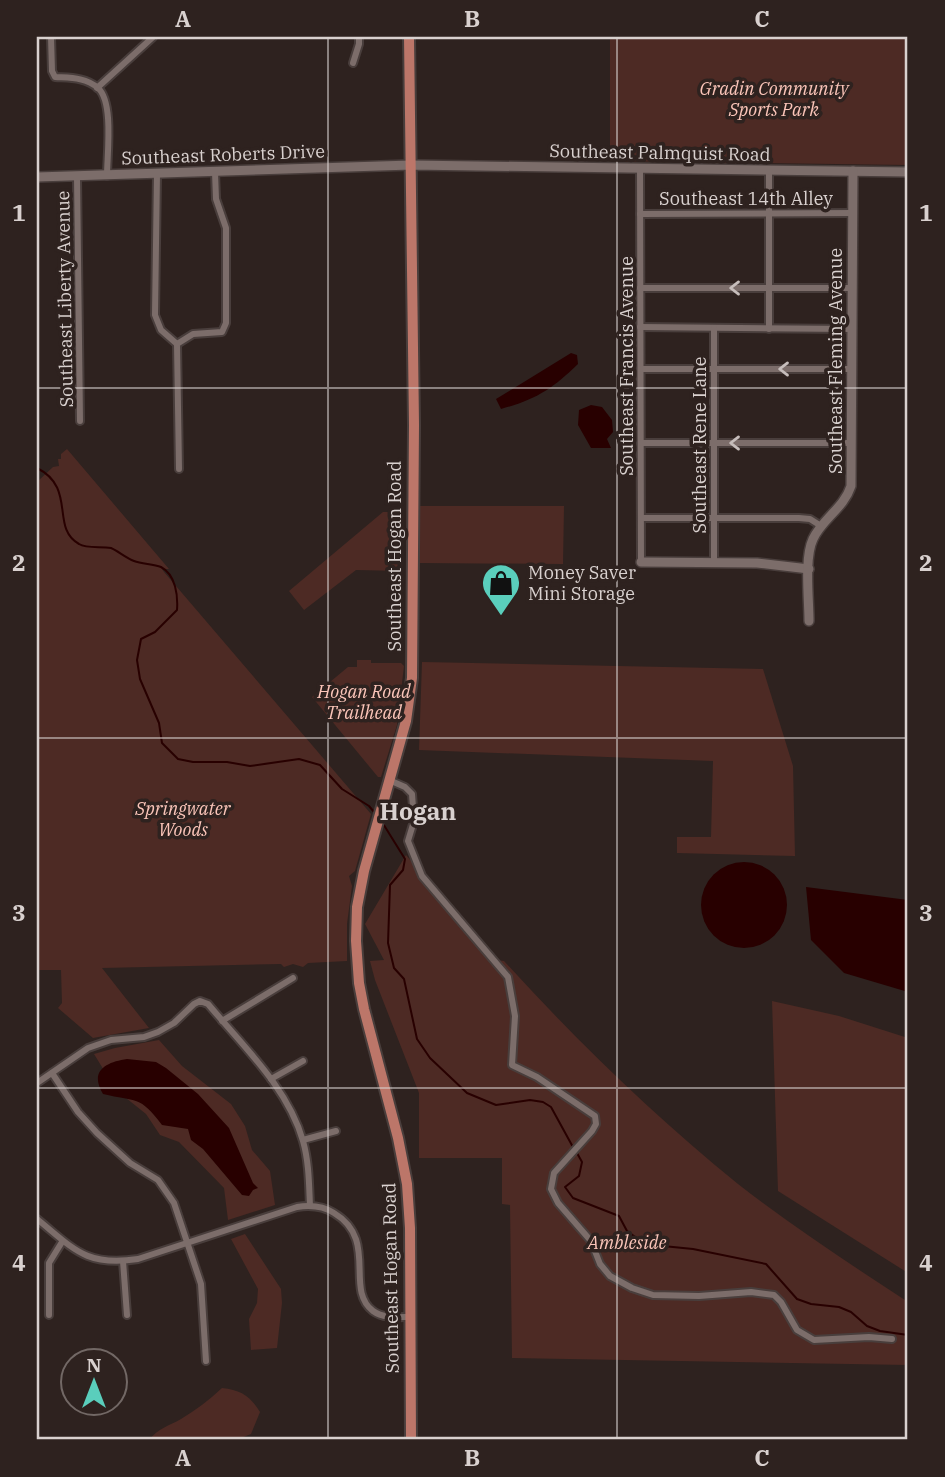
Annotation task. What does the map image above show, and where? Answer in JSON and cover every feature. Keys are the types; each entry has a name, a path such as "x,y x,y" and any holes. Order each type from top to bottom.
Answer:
{"main road":[{"name":"Southeast Hogan Road","path":"409,37 414,416 411,508 412,666 406,720 359,893 356,952 365,1016 398,1138 407,1184 410,1218 411,1440"}],"street":[{"path":"51,37 52,71 55,77 80,79 97,88 107,107 107,176"},
{"path":"97,88 152,37"},
{"path":"353,63 359,37"},
{"name":"Southeast Palmquist Road","path":"411,165 908,172"},
{"name":"Southeast Roberts Drive","path":"37,177 411,165"},
{"name":"Southeast Francis Avenue","path":"640,169 641,562"},
{"path":"769,170 769,328"},
{"name":"Southeast Fleming Avenue","path":"809,621 810,547 821,526 849,494 852,478 853,171"},
{"path":"177,344 193,334 222,332 226,323 226,228 216,199 215,172"},
{"path":"157,174 155,315 161,330 177,344 179,469"},
{"name":"Southeast Liberty Avenue","path":"78,177 80,421"},
{"name":"Southeast 14th Alley","path":"640,214 853,213"},
{"path":"640,288 852,288"},
{"path":"640,327 852,329"},
{"name":"Southeast Rene Lane","path":"714,328 714,562"},
{"path":"640,369 852,369"},
{"path":"641,443 852,443"},
{"path":"641,518 804,518 821,526"},
{"path":"641,562 757,563 809,569"},
{"path":"389,780 412,794 414,821 408,841 422,876 508,977 515,1016 512,1063 595,1116 596,1124 587,1137 554,1173 551,1189 558,1203 591,1241 600,1264 610,1276 653,1296 751,1292 774,1295 797,1330 814,1340 869,1337 892,1339"},
{"path":"222,1021 293,978"},
{"path":"37,1083 88,1048 111,1040 144,1037 174,1023 194,1004 200,1001 208,1004 271,1079 294,1117 308,1164 310,1206"},
{"path":"271,1079 303,1060"},
{"path":"52,1073 78,1112 97,1133 122,1157 158,1180 174,1203 203,1295 206,1361"},
{"path":"303,1140 336,1131"},
{"path":"37,1219 62,1242 92,1257 123,1261 138,1259 271,1215 310,1206 336,1214 352,1229 359,1248 362,1292 369,1307 382,1316 411,1317"},
{"path":"49,1315 49,1263 62,1242"},
{"path":"123,1261 127,1315"}],"green space":[{"name":"Gradin Community Sports Park","path":"610,37 908,37 908,165 610,161"},
{"name":"Springwater Woods","path":"67,449 169,569 162,569 164,572 371,814 355,871 349,876 352,886 347,924 347,961 308,963 303,967 293,964 284,967 281,964 102,968 149,1028 93,1038 58,1008 62,1003 61,970 37,970 37,482 53,467 59,466 58,459 61,459 61,454"},
{"path":"419,506 564,506 563,564 420,563"},
{"path":"383,512 403,512 403,571 356,570 304,610 289,591"},
{"name":"Hogan Road Trailhead","path":"357,660 401,663 404,666 397,725 381,777 378,777 312,697 348,667 357,667"},
{"path":"422,662 763,669 793,766 795,856 677,853 677,837 711,837 713,761 419,750"},
{"name":"Ambleside","path":"406,855 496,960 504,961 588,1049 676,1132 780,1215 908,1302 908,1365 512,1358 510,1205 502,1204 502,1158 419,1158 419,1093 370,961 384,960 365,924"},
{"path":"772,1001 839,1016 908,1038 908,1273 778,1191"},
{"path":"159,1040 182,1066 231,1104 245,1126 252,1150 270,1171 275,1205 228,1220 224,1188 179,1142 160,1135 146,1114 116,1090 94,1054"},
{"path":"245,1234 281,1289 277,1348 251,1350 249,1319 257,1303 258,1289 231,1239"},
{"path":"222,1388 244,1395 260,1412 251,1434 236,1440 149,1440 160,1430 197,1408"}],"shaded area":[{"path":"571,353 577,355 578,364 560,380 534,397 501,409 496,399"},
{"path":"591,405 602,407 612,420 613,432 607,439 611,448 591,448 578,425 579,410"},
{"path":"736,862 752,862 775,874 784,888 787,905 784,922 775,936 752,948 736,948 720,941 708,929 701,913 701,897 708,881 720,869"},
{"path":"806,887 908,900 908,992 844,973 811,940"},
{"path":"127,1059 156,1062 198,1094 229,1128 253,1183 258,1188 249,1196 242,1195 203,1149 191,1140 188,1129 162,1125 155,1115 137,1101 103,1094 98,1079 102,1069 112,1062"}],"waterway":[{"path":"37,468 49,476 56,486 66,528 79,544 111,548 134,561 161,567 173,580 177,610 155,632 141,639 137,660 140,679 159,723 162,743 178,759 193,762 227,762 250,766 299,759 320,765 342,789 374,812"},
{"path":"382,822 405,859 403,870 390,885 388,943 394,968 404,979 417,1039 430,1058 467,1093 496,1105 530,1100 543,1102 551,1107 574,1149"},
{"path":"577,1153 582,1162 579,1176 565,1187 573,1198 619,1216 627,1231 638,1239 766,1264 797,1299 811,1304 839,1307 851,1312 867,1326 908,1335"}],"place":[{"name":"Money Saver Mini Storage","path":"501,617"}],"district":[{"name":"Hogan","path":"418,812"}]}
